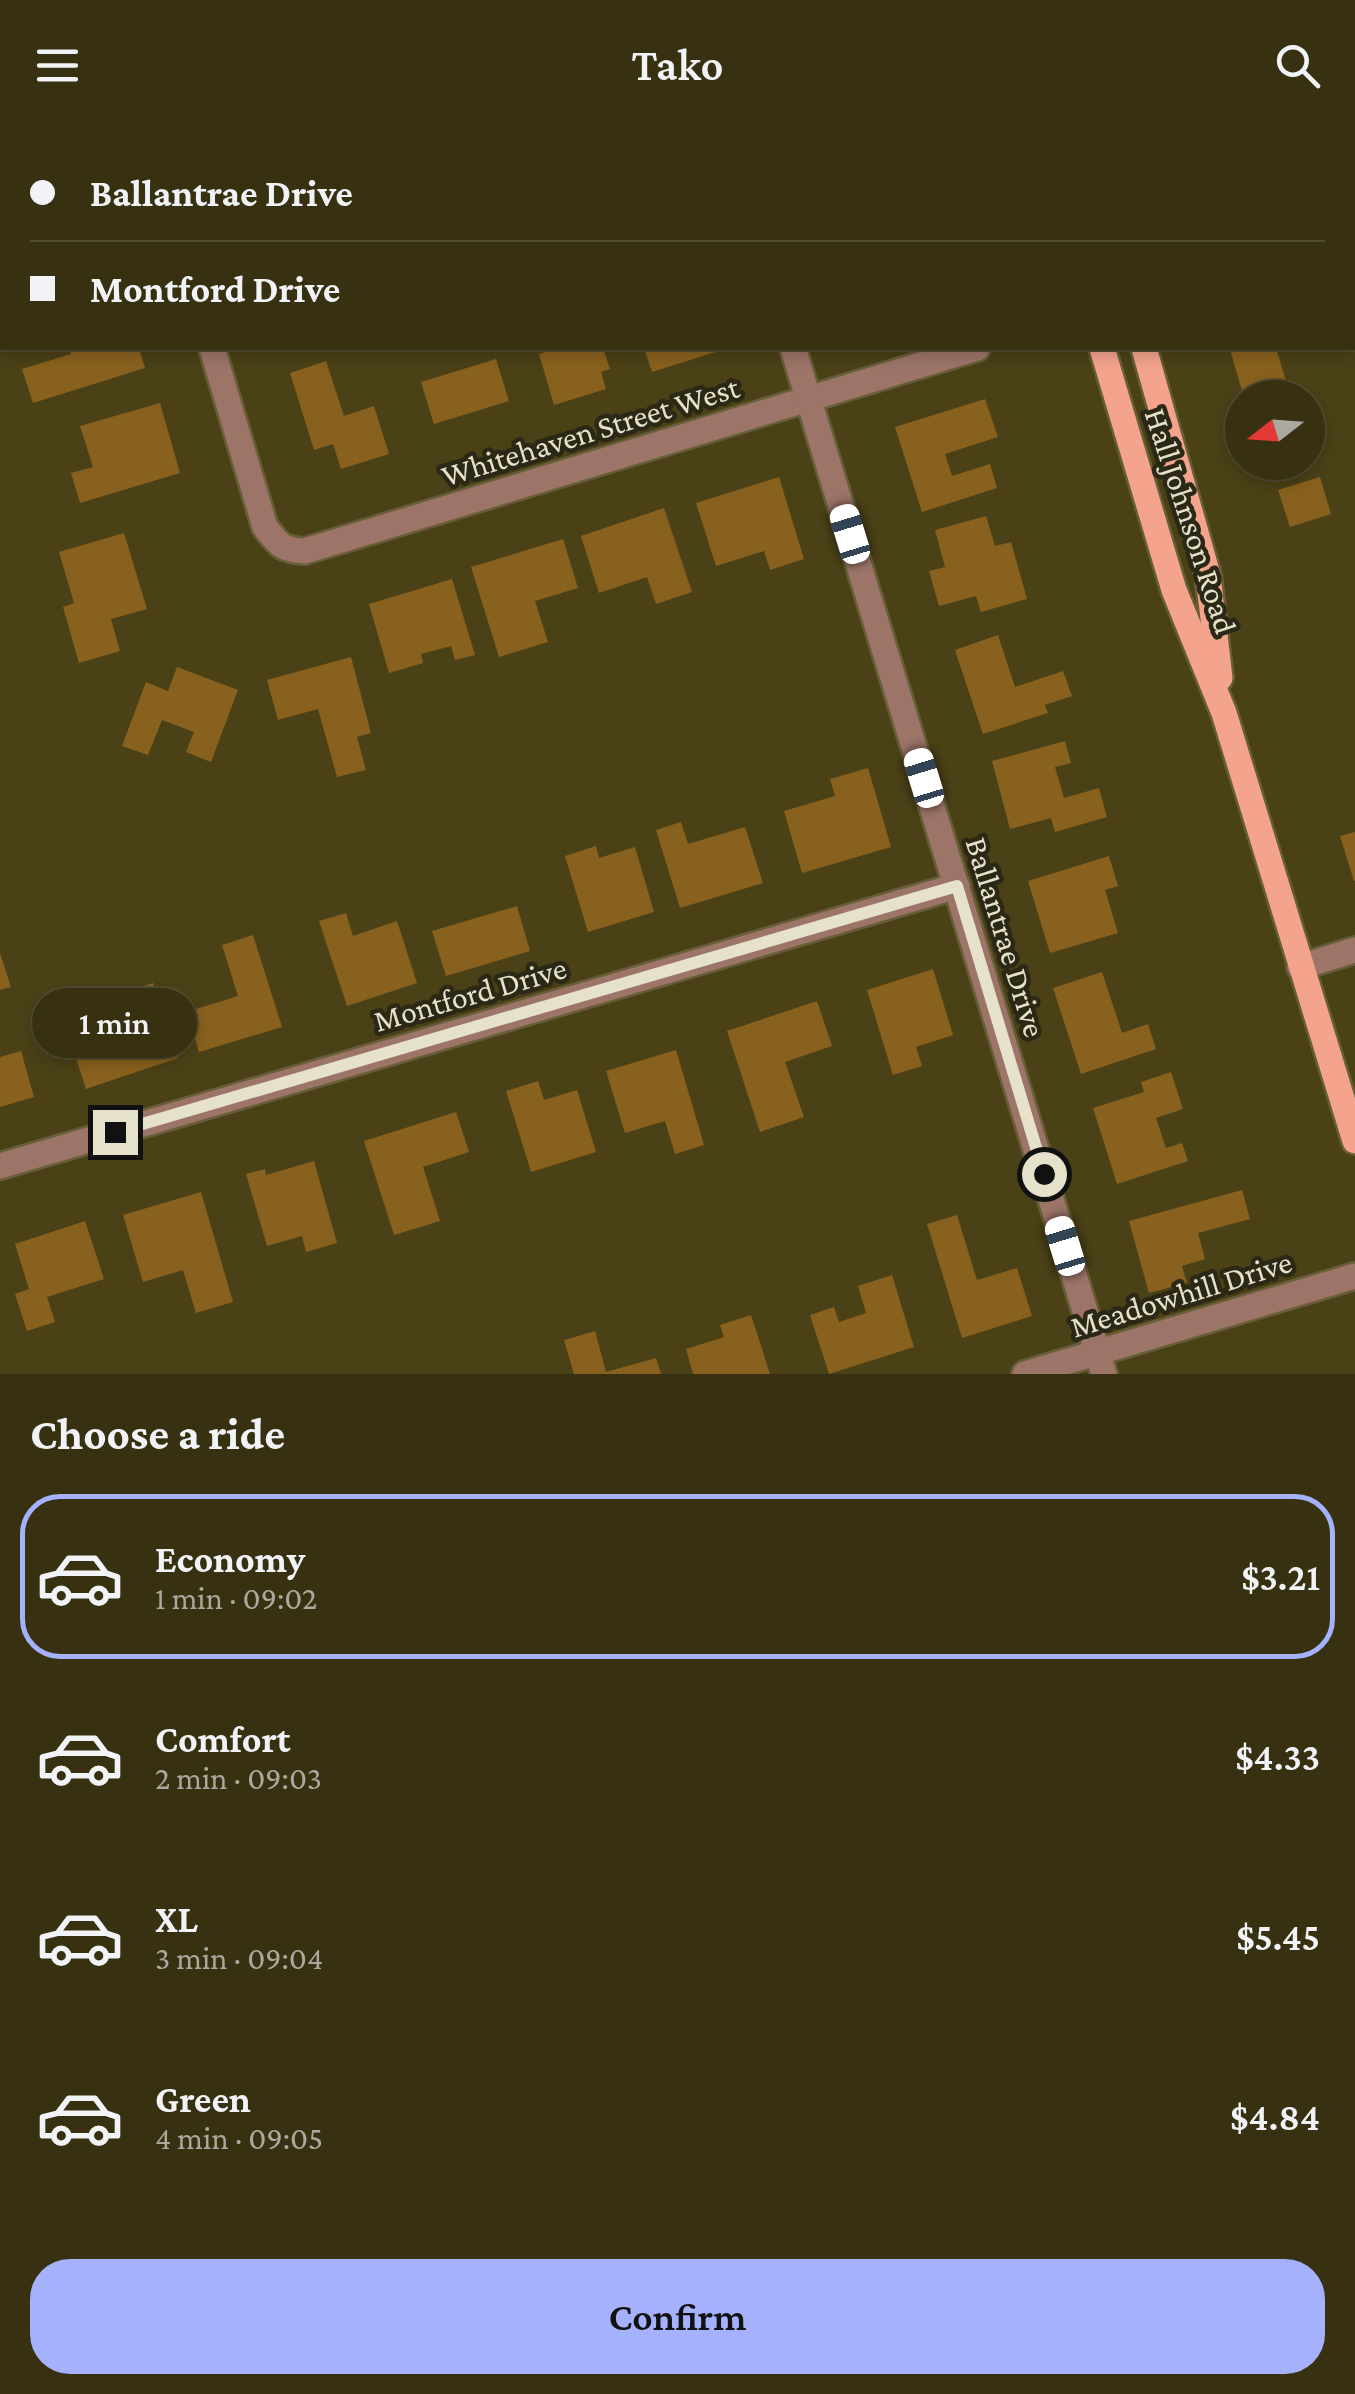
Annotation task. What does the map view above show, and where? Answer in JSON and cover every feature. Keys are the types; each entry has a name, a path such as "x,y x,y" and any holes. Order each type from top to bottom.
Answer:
{"main road":[{"name":"Hall Johnson Road","path":"1103,350 1174,590 1224,712 1355,1140"},
{"name":"Hall Johnson Road","path":"1145,350 1208,575 1224,712"}],"street":[{"name":"Whitehaven Street West","path":"213,350 265,527 280,546 305,552 970,350"},
{"name":"Ballantrae Drive","path":"794,350 1101,1364"},
{"name":"Montford Drive","path":"0,1166 957,886"},
{"path":"1300,967 1355,950"},
{"name":"Meadowhill Drive","path":"1024,1374 1101,1364 1355,1276"}],"building":[{"path":"70,350 140,350 145,368 33,403 22,369 71,354"},
{"path":"553,350 604,350 610,369 601,372 606,389 554,405 539,354"},
{"path":"645,350 722,350 652,372"},
{"path":"1230,350 1277,350 1286,380 1239,380"},
{"path":"496,359 509,401 434,424 421,382"},
{"path":"326,361 344,416 374,406 389,454 341,469 333,444 314,450 290,373"},
{"path":"985,399 998,437 945,454 952,476 990,464 997,488 922,512 895,427"},
{"path":"160,403 180,473 80,503 71,473 93,467 80,426"},
{"path":"779,477 804,559 770,570 764,551 716,566 696,503"},
{"path":"1321,480 1331,514 1290,527 1278,490"},
{"path":"664,508 692,592 656,604 647,577 599,593 581,536"},
{"path":"986,516 995,546 1011,542 1027,599 981,612 976,596 939,606 929,571 945,567 935,530"},
{"path":"124,533 147,609 111,619 120,651 79,663 63,607 74,603 59,552"},
{"path":"563,539 578,588 535,601 548,642 499,657 471,567"},
{"path":"452,579 475,655 455,660 451,646 421,654 423,663 389,673 369,604"},
{"path":"998,635 1015,687 1063,671 1072,696 1045,705 1048,713 983,734 955,650"},
{"path":"351,657 371,733 357,737 366,770 337,777 318,709 278,720 267,680"},
{"path":"177,667 238,690 211,762 186,752 194,732 162,720 148,755 122,746 146,682 168,691"},
{"path":"1065,741 1071,763 1055,767 1064,798 1099,788 1107,817 1055,832 1051,818 1010,829 992,761"},
{"path":"868,768 891,847 802,873 784,811 835,796 830,779"},
{"path":"681,822 688,844 745,827 763,883 680,908 656,830"},
{"path":"1355,832 1355,881 1354,881 1340,836"},
{"path":"596,846 599,858 635,847 654,912 588,932 565,856"},
{"path":"1109,856 1118,886 1105,890 1118,933 1050,953 1028,881"},
{"path":"517,906 530,951 446,976 432,931"},
{"path":"346,913 353,936 397,921 417,983 347,1006 319,921"},
{"path":"253,935 282,1027 199,1052 187,1012 238,996 222,945"},
{"path":"0,953 11,987 0,990"},
{"path":"933,969 953,1035 916,1047 922,1066 893,1075 867,990"},
{"path":"1102,972 1122,1033 1148,1024 1156,1049 1081,1074 1053,988"},
{"path":"153,983 178,1058 86,1089 69,1037 91,1030 96,1044 133,1031 120,994"},
{"path":"817,1001 832,1046 785,1062 804,1117 760,1132 727,1031"},
{"path":"676,1050 704,1145 675,1154 665,1121 625,1133 606,1071"},
{"path":"21,1051 34,1097 0,1107 0,1057"},
{"path":"1171,1072 1183,1109 1156,1118 1166,1148 1182,1143 1188,1161 1117,1184 1093,1108 1144,1092 1141,1082"},
{"path":"538,1081 544,1100 577,1090 596,1152 531,1172 506,1091"},
{"path":"456,1112 469,1152 423,1167 440,1221 394,1235 364,1141"},
{"path":"314,1161 337,1243 306,1252 302,1236 267,1246 246,1174 265,1169 266,1175"},
{"path":"1242,1190 1250,1219 1198,1233 1205,1259 1182,1266 1187,1283 1149,1293 1129,1221"},
{"path":"201,1192 233,1302 196,1313 183,1270 143,1282 123,1215"},
{"path":"957,1215 977,1280 1017,1268 1032,1316 962,1338 927,1224"},
{"path":"85,1221 104,1279 47,1297 55,1322 27,1331 15,1294 29,1289 15,1244"},
{"path":"892,1275 914,1347 829,1374 810,1315 834,1307 839,1322 866,1313 858,1286"},
{"path":"751,1315 770,1374 693,1374 686,1349 724,1337 720,1325"},
{"path":"595,1331 606,1372 656,1358 661,1374 574,1374 564,1340"}],"route":[{"path":"115,1132 957,886 1044,1174"}]}
